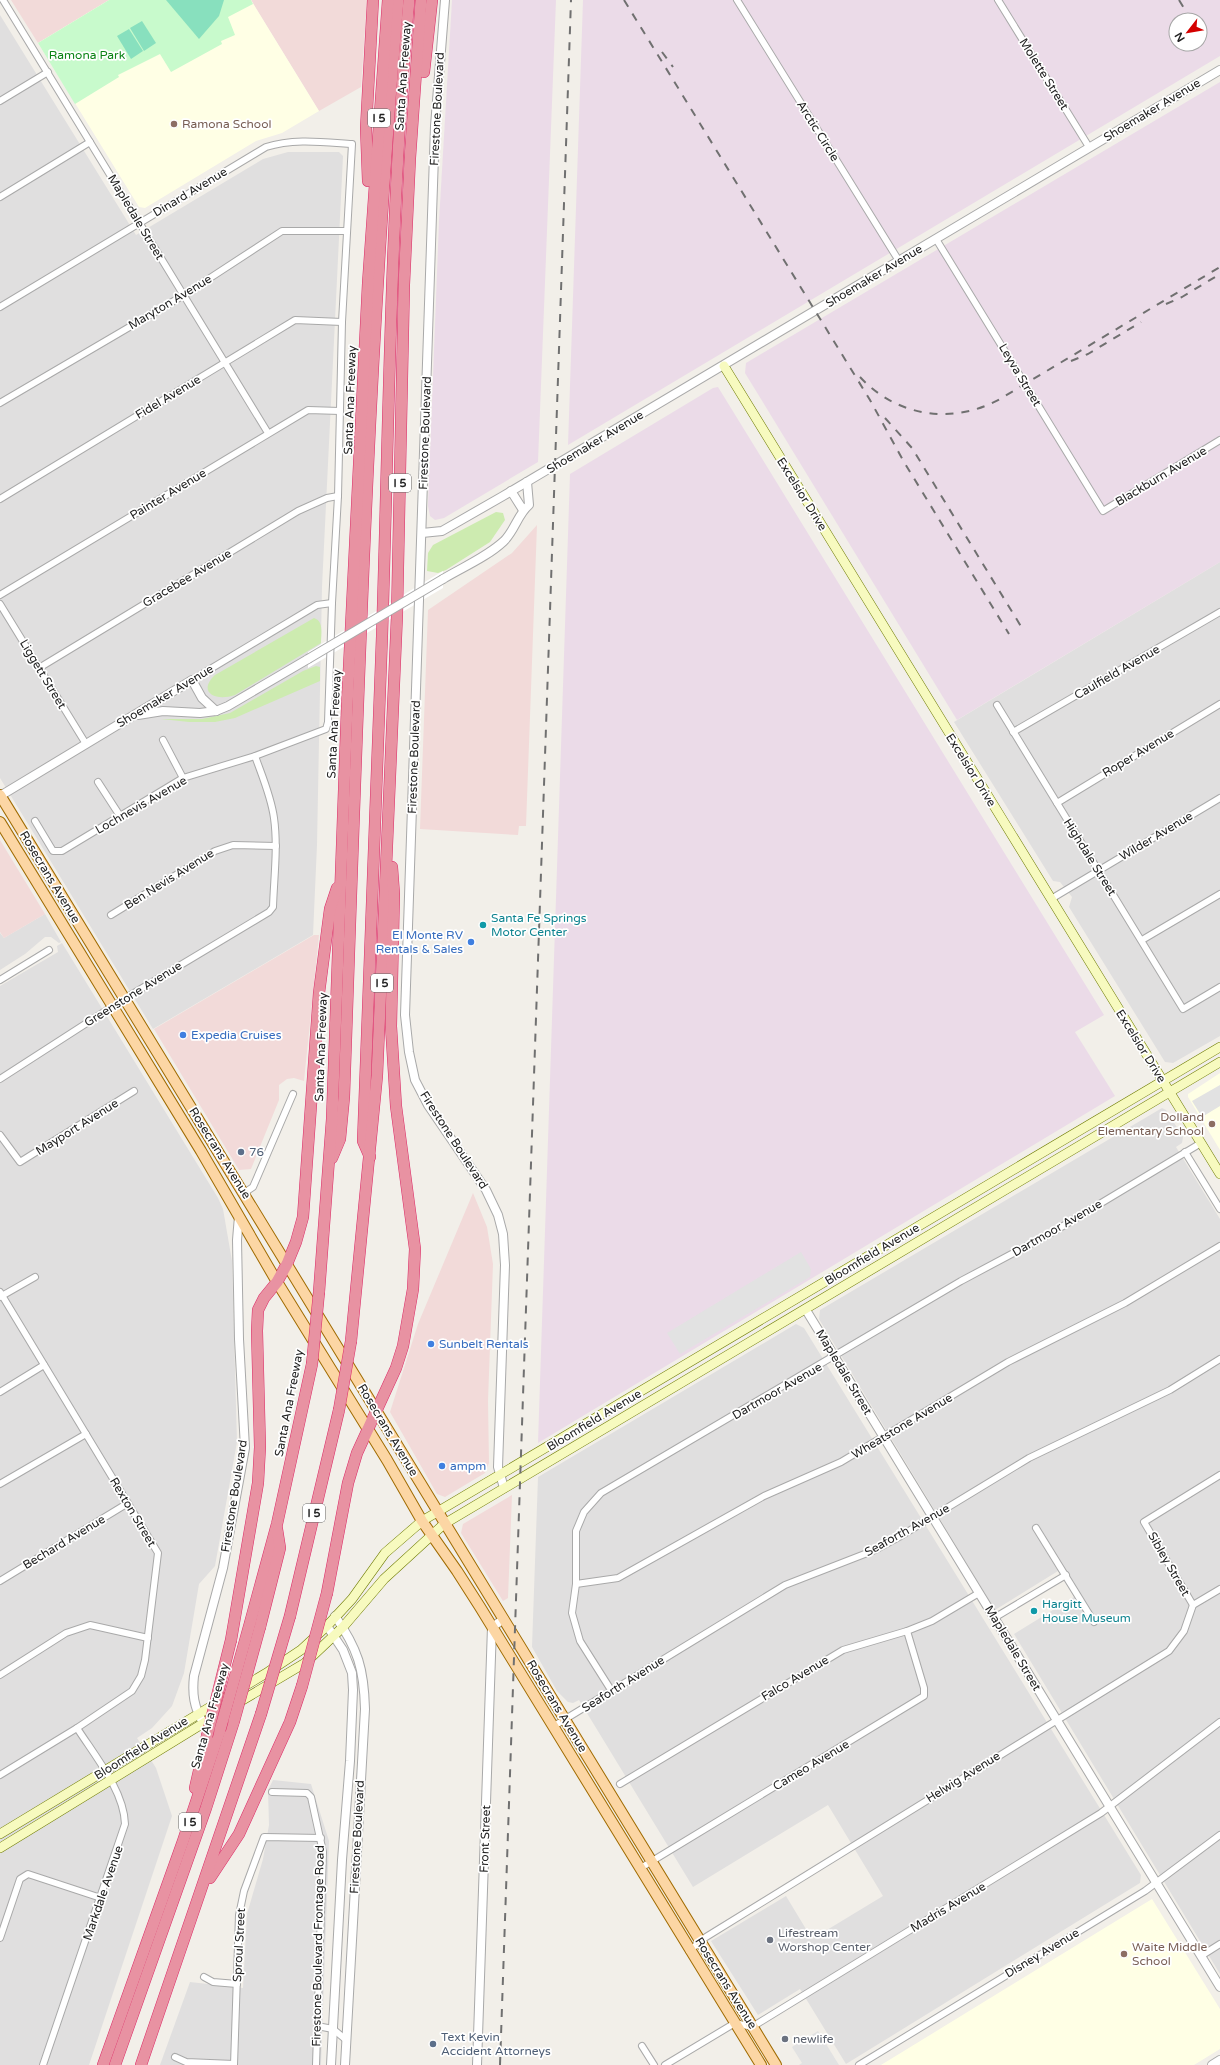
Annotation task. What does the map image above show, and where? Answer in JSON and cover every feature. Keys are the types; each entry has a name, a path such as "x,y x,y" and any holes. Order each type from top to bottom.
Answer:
{"highway":[{"path":"370,235 366,128 374,0"},
{"name":"Santa Ana Freeway","path":"103,2065 183,1841 255,1625 312,1364 329,1164 347,707 370,235 388,0"},
{"path":"329,1164 340,1139 344,1097 354,784 374,358 385,169 398,0"},
{"path":"370,1158 363,1141 382,637 388,363 397,159 410,0"},
{"name":"Santa Ana Freeway","path":"142,2065 202,1892 261,1714 290,1616 339,1410 351,1340 377,1076 397,615 404,285 410,158 421,0"},
{"path":"410,158 422,87 432,0"},
{"path":"202,1892 239,1834 290,1722 302,1686 327,1593 348,1483 357,1453 369,1430 396,1368 403,1346 413,1289 415,1249 396,1106 391,1026 394,894 389,808"},
{"path":"183,1841 231,1640 258,1483 260,1447 257,1331 258,1310 264,1298 277,1282 287,1264 296,1242 303,1217 319,993 330,909 341,878"},
{"path":"115,2065 206,1808 234,1721 255,1625"}],"main road":[{"name":"Excelsior Drive","path":"724,366 1220,1174"},
{"name":"Rosecrans Avenue","path":"0,796 776,2065"},
{"name":"Rosecrans Avenue","path":"0,822 188,1130 277,1282 369,1430 422,1521 457,1571 554,1726 639,1869 760,2065"},
{"name":"Bloomfield Avenue","path":"0,1834 197,1713 268,1672 301,1650 327,1626 352,1599 385,1553 422,1521 810,1292 1220,1047"},
{"name":"Bloomfield Avenue","path":"0,1848 203,1723 305,1663 335,1636 384,1579 444,1524 806,1310 853,1280 1091,1137 1220,1062"},
{"path":"151,1071 164,1063"},
{"path":"169,1099 181,1090"},
{"path":"188,1130 200,1122"},
{"path":"837,1290 838,1274 853,1280"},
{"path":"791,1303 806,1310 806,1300 810,1292"}],"street":[{"name":"Firestone Boulevard","path":"445,0 435,126 406,1023 409,1052 415,1080 428,1105 486,1190 498,1215 503,1234 505,1265 499,1456 500,1476 504,1488"},
{"name":"Arctic Circle","path":"737,0 899,261"},
{"name":"Molette Street","path":"998,0 1089,148"},
{"name":"Mapledale Street","path":"3,3 48,72 268,433"},
{"name":"Shoemaker Avenue","path":"422,533 442,531 527,482 1220,70"},
{"path":"0,101 48,72"},
{"name":"Dinard Avenue","path":"0,307 139,222 266,148 276,144 301,141 352,144 346,231"},
{"path":"0,197 90,142"},
{"name":"Maryton Avenue","path":"0,403 184,296 282,231 346,231"},
{"path":"332,603 338,496 342,322 346,231"},
{"name":"Leyva Street","path":"936,239 1102,511"},
{"name":"Fidel Avenue","path":"0,499 295,320 342,322"},
{"name":"Painter Avenue","path":"0,595 308,410 340,411"},
{"name":"Blackburn Avenue","path":"1102,511 1220,440"},
{"path":"133,716 163,711 200,713 216,711 228,706 443,579 503,541 515,526 523,510 529,505 527,482"},
{"path":"511,491 523,510"},
{"name":"Gracebee Avenue","path":"39,668 298,511 327,498 338,496"},
{"name":"Shoemaker Avenue","path":"0,796 319,604 332,603"},
{"name":"Lochnevis Avenue","path":"35,821 53,851 57,852 67,849 183,778 255,756 306,735 326,729 328,722 332,603"},
{"name":"Liggett Street","path":"0,604 86,744"},
{"name":"Caulfield Avenue","path":"1013,732 1220,612"},
{"path":"192,680 202,698 216,711"},
{"name":"Roper Avenue","path":"1057,803 1220,704"},
{"name":"Highdale Street","path":"997,705 1183,1009 1220,987"},
{"path":"163,740 183,778"},
{"path":"255,756 270,800 276,846"},
{"path":"98,782 120,816"},
{"name":"Wilder Avenue","path":"1051,899 1220,798"},
{"name":"Ben Nevis Avenue","path":"111,915 215,851 233,845 276,846"},
{"name":"Greenstone Avenue","path":"0,1079 112,1006 269,912 273,907 276,846"},
{"path":"1142,940 1220,894"},
{"path":"0,980 49,950"},
{"name":"Mayport Avenue","path":"0,1135 20,1162 134,1091"},
{"path":"244,1193 253,1187 293,1094"},
{"name":"Dartmoor Avenue","path":"611,1690 580,1641 572,1613 576,1584 576,1531 584,1512 601,1493 835,1357 961,1281 1053,1232 1201,1143"},
{"path":"1186,1152 1220,1209"},
{"name":"Firestone Boulevard","path":"203,1723 197,1713 192,1694 194,1676 223,1568 245,1448 239,1339 237,1240 239,1216"},
{"name":"Wheatstone Avenue","path":"576,1584 618,1578 764,1496 841,1462 1008,1362 1125,1303 1220,1246"},
{"path":"1,1295 35,1277"},
{"name":"Rexton Street","path":"0,1775 77,1728 132,1691 141,1676 148,1638 158,1553 1,1295"},
{"name":"Mapledale Street","path":"806,1310 1220,1987"},
{"name":"Seaforth Avenue","path":"554,1726 785,1585 875,1550 1029,1458 1170,1390 1220,1359"},
{"path":"0,1392 44,1365"},
{"path":"0,1484 86,1434"},
{"name":"Sibley Street","path":"1193,1605 1144,1522 1220,1476"},
{"name":"Bechard Avenue","path":"0,1581 128,1503"},
{"path":"1036,1528 1094,1622"},
{"path":"994,1618 1066,1575"},
{"path":"1193,1605 1220,1589"},
{"name":"Falco Avenue","path":"620,1784 843,1650 906,1631 932,1621 979,1593"},
{"name":"Helwig Avenue","path":"689,1950 700,1941 1169,1650 1184,1630 1193,1605"},
{"name":"Firestone Boulevard","path":"336,1616 358,1655 362,1668 365,1709 345,2039 345,2065"},
{"path":"492,1627 504,1619"},
{"path":"0,1674 66,1633 90,1625 148,1638"},
{"name":"Firestone Boulevard","path":"327,1626 343,1650 352,1673 352,1698 331,2065"},
{"name":"Front Street","path":"477,2065 492,1627"},
{"name":"Cameo Avenue","path":"639,1869 924,1696 924,1688 906,1631"},
{"name":"Madris Avenue","path":"752,2026 1110,1807 1220,1722"},
{"name":"Markdale Avenue","path":"44,2065 125,1824 125,1814 121,1799 77,1728"},
{"name":"Firestone Boulevard Frontage Road","path":"272,1792 307,1793 311,1797 321,1838 323,1852 316,2065"},
{"name":"Disney Avenue","path":"858,2065 1157,1883 1220,1835"},
{"name":"Sproul Street","path":"234,2065 239,1915 244,1891 264,1837 321,1838"},
{"path":"0,1938 20,1879 28,1874 101,1898"},
{"path":"1201,1956 1220,1944"},
{"path":"204,1977 214,1982 237,1984"},
{"path":"665,2065 735,2023 752,2026"},
{"path":"317,2026 333,2029 345,2039"},
{"path":"642,2046 654,2065"},
{"path":"175,2057 186,2062 234,2065"},
{"path":"1212,2065 1220,2060"}],"shaded area":[{"path":"11,0 109,0 38,43"},
{"path":"109,0 251,0 319,111 282,133 256,141 145,208 139,207 38,43"},
{"path":"251,0 367,0 361,87 319,111"},
{"path":"452,0 556,0 538,462 444,518 435,520 430,516 428,506 439,221"},
{"path":"583,0 1220,0 1220,56 568,445"},
{"path":"0,15 136,235 263,159 288,152 339,152 343,156 322,587 317,845 313,935 153,1029 0,778"},
{"path":"1220,82 1220,562 957,720 745,373 746,363"},
{"path":"718,387 1104,1015 1075,1032 1115,1096 538,1443 570,474 713,388"},
{"path":"537,525 526,826 519,826 518,835 420,829 428,610 512,553"},
{"path":"1220,562 1220,1036 1173,1063 1165,1062 1069,907 1072,897 1060,882 1053,881 954,722"},
{"path":"0,840 45,914 4,938 0,932"},
{"path":"45,914 61,942 59,943 51,937 45,937 25,954 0,970 0,933 4,938"},
{"path":"314,935 319,935 304,1081 294,1078 287,1079 279,1085 279,1100 251,1169 239,1170 154,1029"},
{"path":"62,943 218,1198 223,1209 232,1261 237,1442 215,1566 199,1584 184,1673 172,1706 152,1728 137,1738 156,1768 172,1816 89,2065 0,2065 0,986 58,952 57,946"},
{"name":"Dolland Elementary School","path":"1220,1073 1220,1150 1188,1097 1188,1094"},
{"path":"1220,1085 1220,1106 1202,1117 1192,1101"},
{"path":"1162,1108 1166,1110 1183,1137 1182,1143 1176,1147 1220,1219 1220,1974 1014,1634 1074,1597 1058,1571 995,1610 819,1319 820,1310"},
{"path":"473,1193 487,1227 493,1264 488,1401 489,1463 485,1473 445,1497 437,1494 390,1412 418,1324"},
{"path":"801,1252 811,1269 810,1277 680,1354 667,1333"},
{"path":"796,1324 804,1328 1141,1875 1140,1883 846,2064 800,1989 758,2015 711,1941 786,1896 812,1939 883,1896 828,1805 693,1887 579,1700 573,1703 568,1702 557,1691 532,1647 538,1477"},
{"path":"512,1495 508,1598 503,1601 461,1533 463,1524"},
{"path":"273,1780 311,1784 329,1841 321,2065 160,2065 190,1982 243,1988 247,1914 263,1859 269,1825 268,1790"},
{"name":"Waite Middle School","path":"1152,1899 1220,2009 1220,2049 1194,2065 881,2065"},
{"path":"818,2031 839,2065 799,2065 802,2063 792,2047"}],"green space":[{"name":"Ramona Park","path":"109,0 251,0 253,4 228,17 235,35 221,41 222,44 171,72 160,54 118,75 119,77 75,104 38,43"},
{"path":"166,0 224,0 219,16 199,39"},
{"path":"142,21 156,43 144,51 130,28"},
{"path":"129,29 143,51 131,59 117,36"},
{"path":"496,512 503,513 505,520 490,542 446,570 438,573 427,571 428,553 433,545"},
{"path":"314,618 321,625 321,643 235,695 221,697 215,696 208,691 210,681 215,675"},
{"path":"316,666 320,667 320,681 235,718 215,722 189,722 161,719 202,719 230,713 303,671"}],"pier":[{"path":"443,571 443,588 308,668 308,652"}],"railway":[{"path":"500,2065 571,0"},
{"path":"624,0 870,400 904,462 1009,634"},
{"path":"1179,0 1186,12"},
{"path":"662,52 673,67"},
{"path":"860,377 891,401 926,413 945,414 964,412 982,407 1000,399 1220,267"},
{"path":"1166,304 1182,297 1220,274"},
{"path":"1071,361 1088,354 1141,322"},
{"path":"885,418 912,448 1022,628"}],"place":[{"name":"Ramona School","path":"174,124"},
{"name":"Santa Fe Springs Motor Center","path":"483,925"},
{"name":"El Monte RV Rentals & Sales","path":"471,942"},
{"name":"Expedia Cruises","path":"183,1035"},
{"name":"Dolland Elementary School","path":"1212,1124"},
{"name":"76","path":"241,1152"},
{"name":"Sunbelt Rentals","path":"431,1344"},
{"name":"ampm","path":"442,1466"},
{"name":"Hargitt House Museum","path":"1034,1611"},
{"name":"Lifestream Worshop Center","path":"770,1940"},
{"name":"Waite Middle School","path":"1124,1954"},
{"name":"newlife","path":"785,2039"},
{"name":"Text Kevin Accident Attorneys","path":"433,2044"}]}
